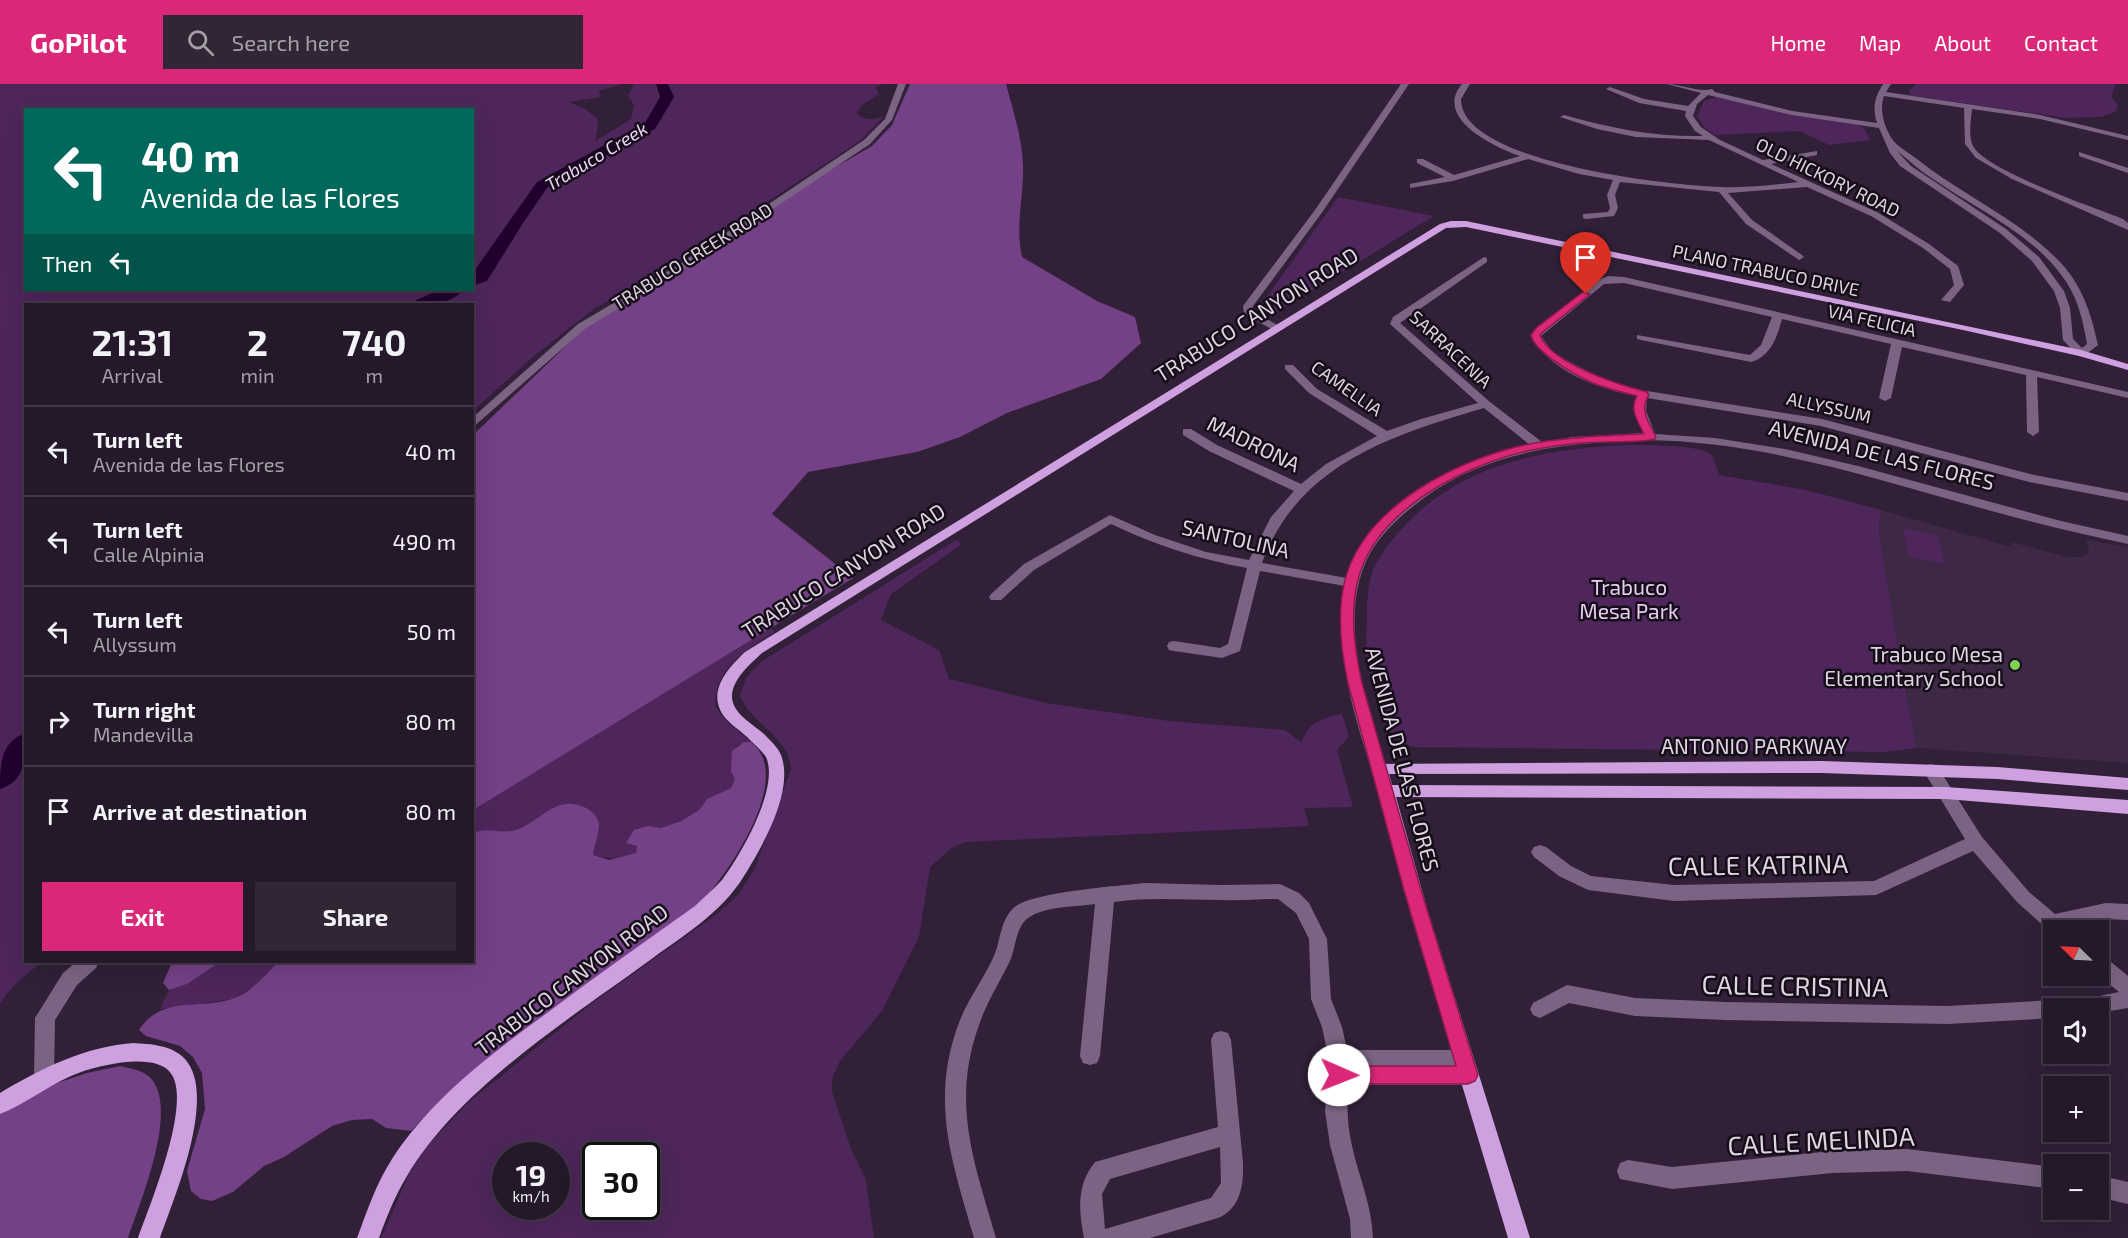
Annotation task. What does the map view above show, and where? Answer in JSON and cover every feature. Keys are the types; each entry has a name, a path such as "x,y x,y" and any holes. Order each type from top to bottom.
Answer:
{"main road":[{"name":"PLANO TRABUCO DRIVE","path":"1443,226 1466,224 2081,353 2128,359"},
{"name":"TRABUCO CANYON ROAD","path":"368,1238 373,1218 393,1179 416,1142 441,1113 524,1042 702,910 727,886 744,861 757,836 777,776 773,756 729,710 724,695 726,684 745,660 757,649 1443,226"},
{"name":"PLANO TRABUCO DRIVE","path":"2081,353 2128,367"},
{"name":"ANTONIO PARKWAY","path":"1379,768 1822,767 1996,773 2128,784"},
{"name":"AVENIDA DE LAS FLORES","path":"1379,768 1466,1068 1519,1238"},
{"path":"1385,791 1946,793 2128,807"},
{"path":"9,1099 44,1078 98,1055 122,1052 163,1055 177,1065 184,1075 187,1098 177,1160 149,1238"}],"street":[{"name":"TRABUCO CREEK ROAD","path":"474,423 582,326 681,267 867,142 888,120 902,84"},
{"path":"1279,329 1248,312 1248,306 1318,212 1405,84"},
{"path":"1466,84 1457,96 1456,108 1463,118 1477,131 1527,156 1617,180 1721,190 1765,189 1807,184"},
{"path":"1671,84 1792,113 1880,124"},
{"path":"1684,84 1709,92"},
{"path":"1887,84 1880,93 1877,106 1880,124 1891,143 1894,155 1911,170 1995,225 2031,255 2059,291 2067,316 2068,340 2081,353 2093,345 2084,306 2072,282 2055,262 2032,240 1933,175 1891,143"},
{"path":"1610,89 1642,101 1690,109 1709,92"},
{"path":"1880,93 2066,122 2128,138"},
{"path":"1968,106 1968,142 1973,151 1992,165 2125,222"},
{"name":"OLD HICKORY ROAD","path":"1690,109 1689,116 1694,124 1711,138 1874,214 1926,246 1955,268 1959,285 1946,300"},
{"path":"1564,117 1637,136 1669,140 1711,138"},
{"path":"1761,163 1814,153"},
{"path":"2082,154 2128,171"},
{"path":"1413,186 1527,156"},
{"path":"1420,161 1453,177"},
{"path":"2026,180 2043,178"},
{"path":"1586,216 1611,214 1614,208 1611,195 1617,180"},
{"path":"1721,190 1749,222 1799,257"},
{"name":"SARRACENIA","path":"1484,260 1396,319 1395,324 1538,446"},
{"name":"VIA FELICIA","path":"1535,335 1601,282 1608,279 1624,280 2128,395"},
{"path":"1641,337 1751,359 1761,355 1772,337 1778,315"},
{"name":"ALLYSSUM","path":"1535,335 1537,340 1552,354 1587,376 1604,384 1643,395 1811,420 2030,478 2128,497"},
{"path":"1885,398 1897,343"},
{"name":"CAMELLIA","path":"1288,367 1313,391 1386,436"},
{"path":"2031,373 2033,432"},
{"path":"1643,395 1638,402 1640,413 1651,437"},
{"path":"1174,646 1222,653 1234,647 1254,565 1266,536 1280,515 1303,490 1332,466 1386,436 1417,423 1486,404"},
{"name":"MADRONA","path":"1187,432 1213,448 1303,490"},
{"name":"AVENIDA DE LAS FLORES","path":"1379,768 1349,655 1347,605 1351,584 1363,552 1382,525 1402,506 1449,476 1506,453 1592,439 1651,437 1729,442 1815,458 2044,521 2128,540"},
{"name":"SANTOLINA","path":"996,597 1029,567 1110,519 1150,538 1203,556 1351,584"},
{"path":"1931,770 1976,842 2023,897 2049,920"},
{"name":"CALLE KATRINA","path":"1540,852 1565,871 1588,883 1674,893 1876,888 1976,842"},
{"path":"985,1238 959,1148 954,1104 958,1059 970,1021 1004,955 1015,920 1023,911 1049,903 1145,890 1221,893 1280,891 1293,898 1303,908 1317,939 1321,999 1332,1027 1339,1067 1336,1111 1339,1134 1361,1219 1362,1238"},
{"path":"1090,1056 1106,895"},
{"path":"2077,920 2106,912 2128,912"},
{"path":"44,1078 45,1018 70,979 88,963"},
{"path":"2109,972 2128,988"},
{"name":"CALLE CRISTINA","path":"1540,1009 1567,994 1635,1007 1725,1011 1948,1015 2043,1011"},
{"path":"2109,1002 2128,999"},
{"path":"1110,1238 1218,1207 1226,1201 1233,1180 1221,1040"},
{"path":"1339,1067 1466,1068"},
{"path":"1095,1238 1089,1203 1095,1178 1103,1170 1229,1134"},
{"name":"CALLE MELINDA","path":"1628,1171 1672,1178 1832,1162 1907,1160 2043,1177"},
{"path":"2109,1189 2128,1193"}],"shaded area":[{"path":"910,84 1006,84 1021,144 1023,177 1019,234 1022,257 1097,301 1135,317 1141,343 1101,379 1007,413 960,437 917,452 808,472 772,514 853,578 474,809 474,434 590,323 704,256 827,172 872,146 892,125"},
{"name":"Trabuco Mesa Elementary School","path":"1881,510 2011,547 2012,542 2067,557 2087,554 2089,550 2086,540 2128,547 2128,763 1916,748 1880,541"},
{"path":"744,742 751,742 763,758 766,778 762,801 740,849 699,905 432,1109 411,1131 386,1128 372,1119 352,1120 332,1126 284,1157 264,1166 233,1192 212,1201 201,1199 191,1191 187,1171 205,1109 202,1073 193,1057 180,1046 146,1036 139,1030 148,1019 169,1008 219,1002 239,996 257,983 277,963 474,963 474,833 512,831 527,825 557,806 574,804 589,810 598,821 599,831 593,855 609,860 636,853 637,846 626,843 634,830 648,826 661,828 681,821 699,810 707,799 731,788 735,779 731,771 732,751"},
{"path":"172,963 218,963 187,984 169,990 163,983"},
{"path":"120,1066 134,1069 150,1077 159,1096 161,1115 159,1136 148,1182 128,1238 0,1238 0,1114 45,1087 87,1073"}],"green space":[{"path":"0,84 623,84 598,91 601,94 600,97 569,102 585,109 597,118 595,141 631,119 634,105 628,96 634,84 883,84 875,87 879,94 862,105 857,114 870,119 884,116 860,141 648,280 595,308 529,360 474,410 474,303 24,303 24,963 42,963 19,980 0,1004"},
{"path":"1916,84 2114,84 2116,85 2111,96 2118,105 2115,112 2101,117 2065,118 1910,95 1909,91"},
{"path":"1717,97 1795,115 1857,125 1864,128 1870,140 1829,145 1800,131 1715,135 1704,127 1697,116 1704,101"},
{"path":"1338,197 1434,216 1275,313 1261,312 1259,308"},
{"name":"Trabuco Mesa Park","path":"1631,445 1673,446 1705,451 1713,458 1719,475 1806,490 1881,510 1880,541 1916,748 1885,752 1413,747 1393,736 1369,667 1366,642 1367,603 1370,580 1375,566 1401,529 1428,504 1457,485 1488,470 1522,459 1557,452"},
{"path":"1903,528 1938,535 1945,564 1909,557"},
{"path":"956,540 962,544 891,594 881,620 939,650 949,679 1046,703 1169,721 1285,730 1302,743 1307,730 1317,722 1342,714 1349,737 1337,750 1353,807 1304,808 1309,826 965,842 953,847 930,867 919,937 882,1011 840,1061 832,1079 832,1092 851,1149 866,1180 874,1238 381,1238 410,1172 428,1145 470,1101 591,1004 717,914 739,894 755,868 791,769 784,748 752,714 740,696 746,678 761,662"},
{"path":"771,628 775,632 748,649 733,663 726,671 716,692 717,709 751,742 736,746 735,779 731,788 707,799 699,810 681,821 661,828 648,826 637,846 636,853 610,858 593,855 600,826 554,807 536,820 517,829 502,832 474,833 474,809"},
{"path":"218,963 277,963 254,986 234,999 160,1009 169,990 187,984"}],"waterway":[{"name":"Trabuco Creek","path":"474,280 481,277 515,222 542,185 650,126 667,97 662,84"},
{"name":"Trabuco Creek","path":"424,303 452,291"},
{"name":"Trabuco Creek","path":"0,778 24,747"}],"place":[{"name":"Trabuco Mesa Elementary School","path":"2015,665"}],"route":[{"path":"1339,1075 1468,1075 1355,683 1349,655 1347,628 1347,605 1351,584 1363,552 1382,525 1402,506 1449,476 1506,453 1538,446 1592,439 1651,437 1640,413 1638,402 1643,395 1604,384 1587,376 1552,354 1537,340 1535,335 1540,330 1586,294"}]}
